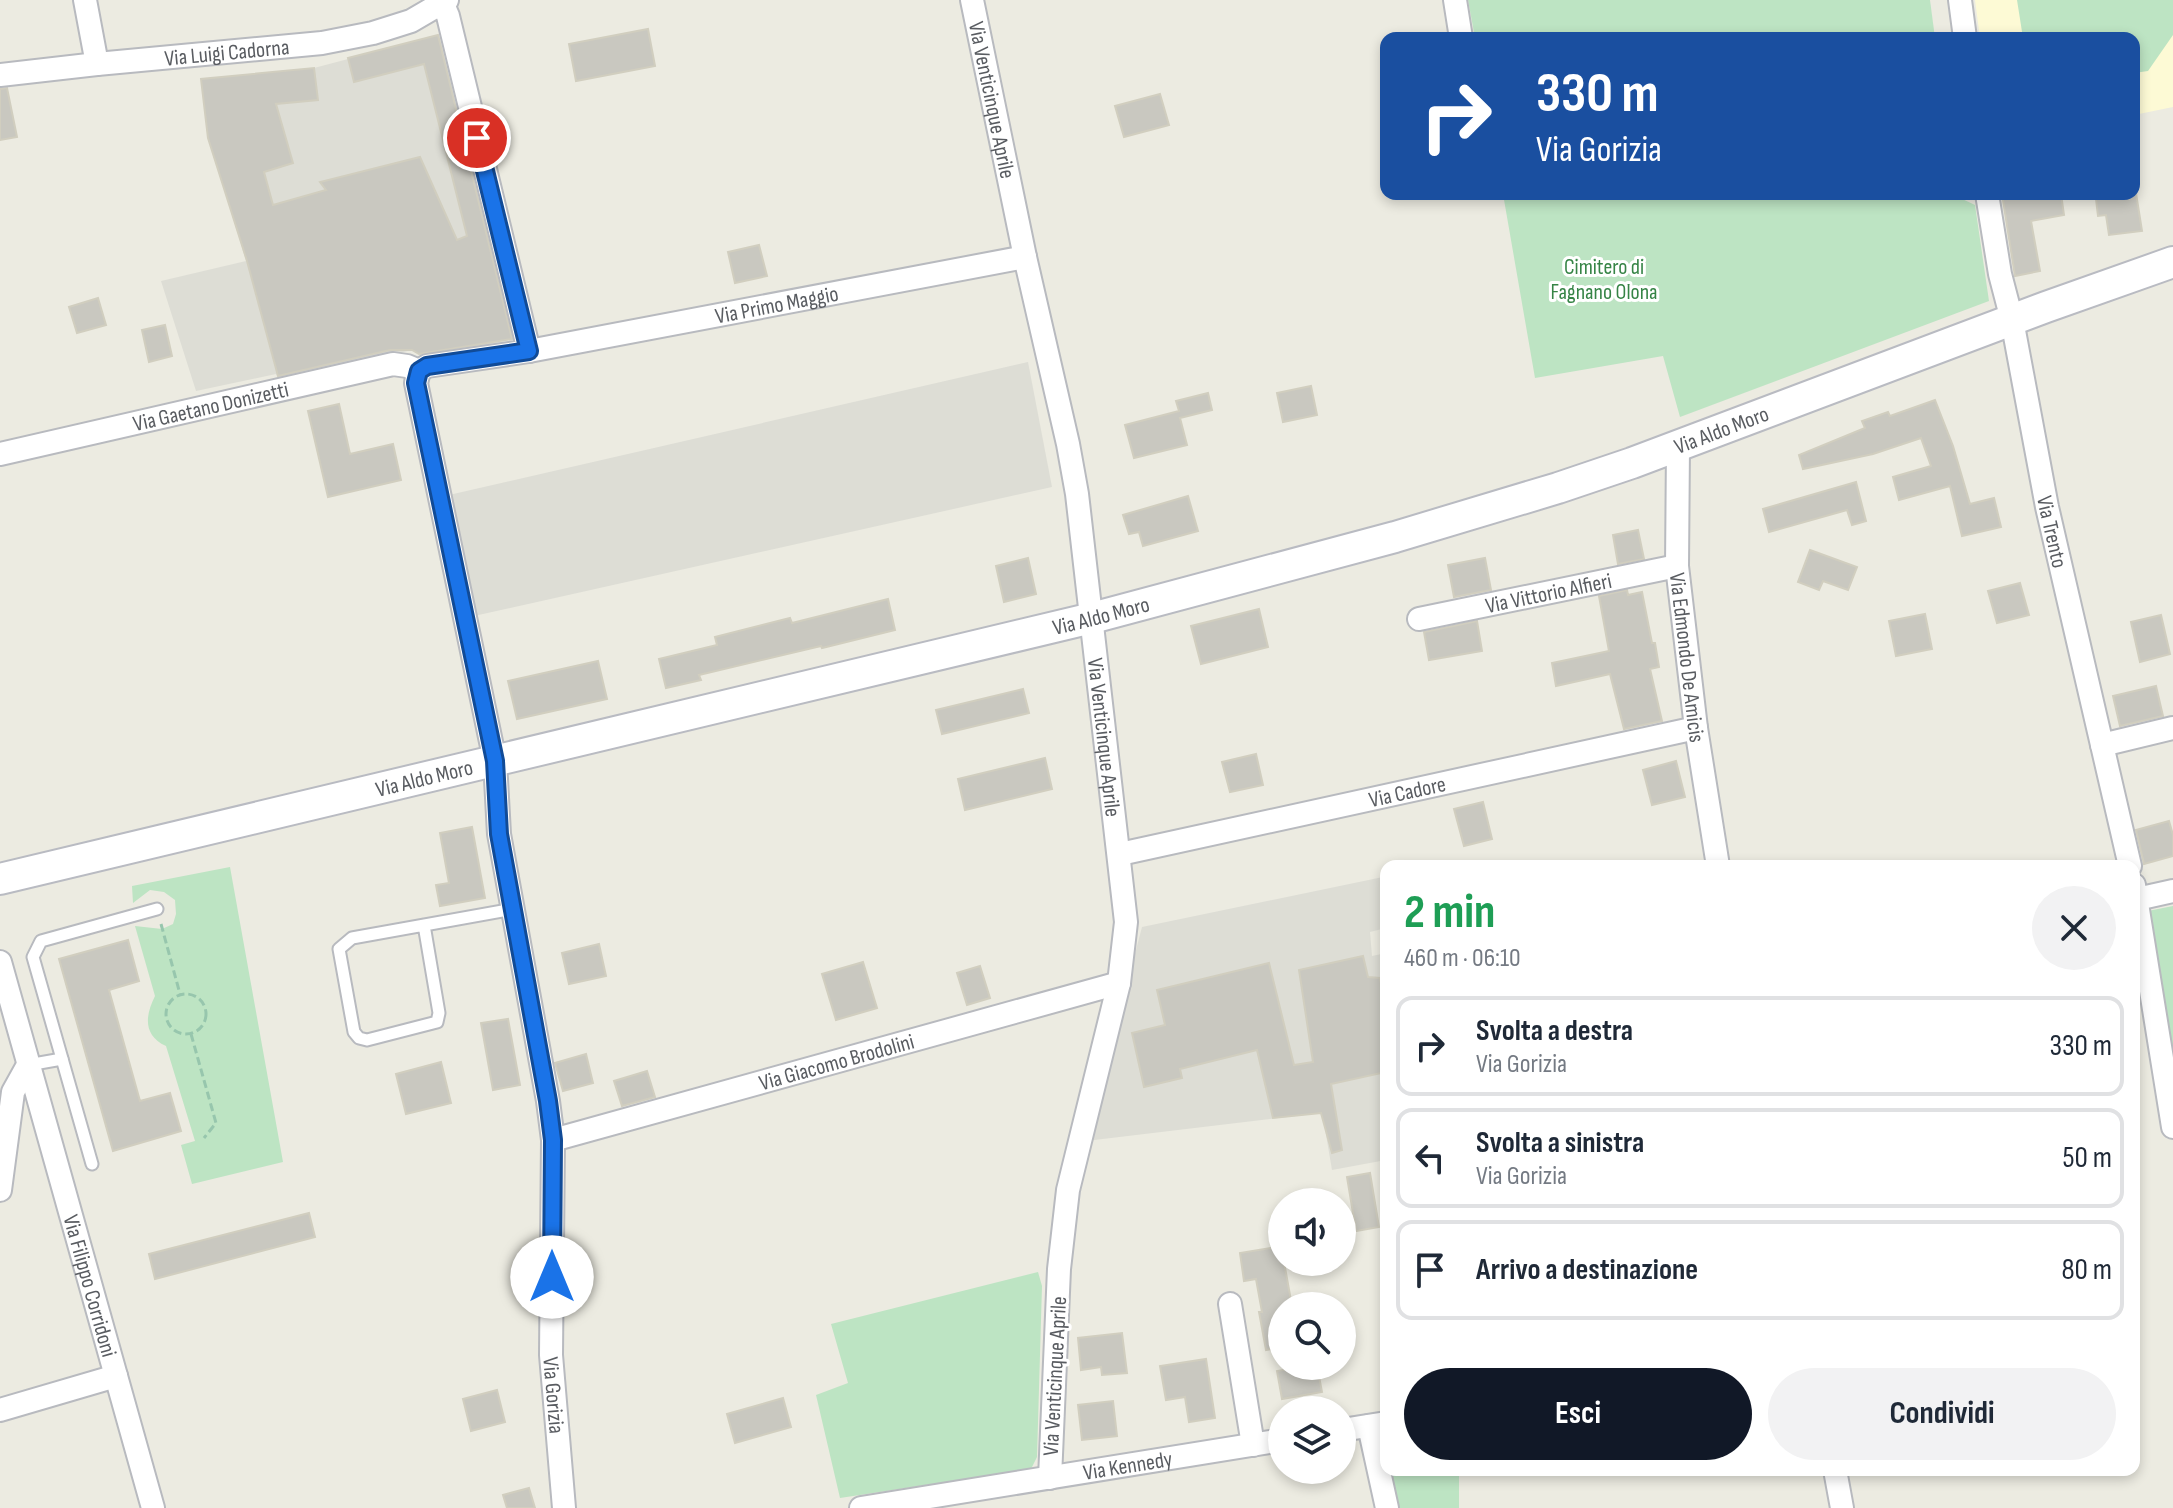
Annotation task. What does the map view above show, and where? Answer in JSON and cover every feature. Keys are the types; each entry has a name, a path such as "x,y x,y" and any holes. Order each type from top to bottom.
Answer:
{"main road":[{"name":"Via Aldo Moro","path":"0,879 1092,618 1456,520 1678,446 2173,262"}],"street":[{"path":"85,0 97,64"},
{"name":"Via Venticinque Aprile","path":"972,0 1077,494 1126,922 1119,983 1068,1190 1059,1269 1050,1478"},
{"path":"1455,0 1460,32"},
{"path":"1960,0 1964,32"},
{"path":"419,371 427,366 529,351 445,2"},
{"name":"Via Luigi Cadorna","path":"0,75 322,43 373,33 411,21 445,2"},
{"name":"Via Trento","path":"1988,200 2047,507 2129,860"},
{"name":"Via Primo Maggio","path":"529,351 1025,257"},
{"name":"Via Gaetano Donizetti","path":"0,454 393,364 419,371"},
{"name":"Via Gorizia","path":"419,371 416,383 495,761 499,834 553,1140 551,1355 564,1508"},
{"name":"Via Edmondo De Amicis","path":"1678,446 1677,566 1696,728 1717,860"},
{"name":"Via Vittorio Alfieri","path":"1419,619 1677,566"},
{"name":"Via Cadore","path":"1120,854 1696,728"},
{"path":"2102,745 2173,728"},
{"path":"2140,892 2173,891"},
{"path":"2140,917 2173,1127"},
{"name":"Via Filippo Corridoni","path":"0,962 6,1008 28,1065 153,1508"},
{"name":"Via Giacomo Brodolini","path":"553,1140 1119,983"},
{"path":"0,1190 13,1092 28,1065"},
{"path":"1230,1304 1253,1445"},
{"path":"0,1410 116,1376"},
{"path":"1356,1428 1378,1425"},
{"name":"Via Kennedy","path":"861,1508 1268,1442"},
{"path":"1384,1476 1387,1508"},
{"path":"1836,1476 1842,1508"}],"lane":[{"path":"92,1164 33,957 41,941 157,909"},
{"path":"424,925 439,1013 437,1022 367,1040 359,1038 354,1032 339,949 345,942 352,938 424,925 513,909"},
{"path":"28,1065 62,1059"}],"path":[{"path":"157,909 180,994"},
{"path":"190,993 200,999 206,1008 206,1019 200,1029 191,1034 178,1033 169,1025 165,1013 169,1001 180,994 190,993"},
{"path":"191,1034 216,1123 204,1138"}],"shaded area":[{"path":"1975,0 2173,0 2173,107 2140,114 2140,32 1979,32"},
{"path":"439,35 513,339 426,358 412,350 280,381 276,374 196,391 161,281 246,261 207,132 201,79 314,68"},
{"path":"1028,362 1052,487 474,616 449,495"},
{"path":"1380,878 1380,930 1370,932 1372,956 1380,954 1380,1161 1332,1170 1321,1113 1086,1141 1142,927"}],"green space":[{"path":"1468,0 1930,0 1934,32 1474,32"},
{"path":"2017,0 2173,0 2173,35 2148,71 2140,72 2140,32 2022,32"},
{"name":"Cimitero di Fagnano Olona","path":"1504,200 1964,200 1975,205 1989,301 1680,417 1663,356 1535,378"},
{"path":"230,867 283,1162 192,1184 181,1145 195,1141 166,1046 153,1036 148,1024 155,996 135,926 162,929 173,924 175,900 164,892 150,890 133,903 132,886"},
{"path":"2173,906 2173,1063 2148,911"},
{"path":"1038,1272 1042,1286 1037,1457 1031,1469 840,1498 816,1395 848,1383 831,1324"},
{"path":"1391,1476 1459,1476 1459,1508 1399,1508"}],"building":[{"path":"648,29 655,66 576,81 569,44"},
{"path":"438,35 512,339 419,354 412,350 390,350 278,376 247,261 208,138 201,79 314,68 318,100 276,104 293,163 264,172 273,205 326,190 320,182 420,157 457,240 467,236 424,64 354,82 348,58"},
{"path":"7,88 17,137 0,140 0,89"},
{"path":"1160,94 1169,125 1124,137 1115,106"},
{"path":"2003,200 2062,200 2064,215 2031,221 2040,271 2015,276"},
{"path":"2096,200 2137,200 2142,231 2109,235 2106,215 2098,216"},
{"path":"759,245 767,276 735,283 728,252"},
{"path":"98,298 106,325 77,333 69,307"},
{"path":"165,325 172,356 149,362 142,330"},
{"path":"1311,386 1317,415 1283,422 1277,393"},
{"path":"1208,393 1212,410 1180,418 1187,445 1134,458 1125,425 1179,411 1176,401"},
{"path":"1935,400 1970,504 1994,498 2001,527 1962,536 1950,486 1899,500 1893,477 1931,466 1921,438 1873,454 1803,469 1799,455 1865,428 1862,421 1888,412 1890,416"},
{"path":"339,404 350,454 393,444 401,480 328,497 308,411"},
{"path":"1856,482 1866,521 1852,525 1847,510 1769,532 1763,509"},
{"path":"1188,496 1198,531 1143,546 1139,532 1129,534 1123,515"},
{"path":"1638,530 1644,559 1618,564 1613,535"},
{"path":"1810,550 1857,567 1848,590 1823,581 1819,590 1798,582"},
{"path":"1028,558 1036,594 1004,602 996,566"},
{"path":"1485,558 1491,590 1454,597 1448,565"},
{"path":"2020,583 2029,615 1997,623 1988,591"},
{"path":"1627,590 1628,595 1642,592 1659,667 1650,669 1662,721 1624,729 1610,674 1556,686 1552,663 1609,651 1599,596"},
{"path":"888,599 895,630 699,675 701,680 666,688 659,659 717,645 715,637 790,618 792,623"},
{"path":"1259,609 1268,647 1201,664 1191,626"},
{"path":"1925,614 1932,649 1896,656 1889,621"},
{"path":"2161,615 2170,654 2140,662 2131,622"},
{"path":"1477,621 1482,651 1429,660 1424,632"},
{"path":"598,661 607,699 517,719 508,681"},
{"path":"2156,686 2163,716 2120,726 2113,696"},
{"path":"1023,689 1029,713 942,734 936,710"},
{"path":"1256,754 1263,785 1230,792 1222,762"},
{"path":"1045,758 1052,789 965,810 958,779"},
{"path":"1676,761 1685,797 1652,805 1643,770"},
{"path":"1483,802 1492,839 1464,846 1454,809"},
{"path":"2169,821 2173,856 2144,864 2136,830"},
{"path":"472,827 485,898 440,906 436,885 449,883 440,833"},
{"path":"128,940 139,981 109,990 140,1101 170,1093 181,1131 113,1151 59,959"},
{"path":"599,944 606,976 569,984 562,953"},
{"path":"1363,956 1368,977 1380,978 1380,1073 1331,1084 1342,1150 1332,1153 1321,1113 1273,1118 1257,1050 1180,1069 1182,1078 1144,1087 1132,1033 1165,1025 1157,990 1269,963 1294,1065 1313,1062 1299,970"},
{"path":"863,962 877,1008 836,1020 822,974"},
{"path":"980,966 990,998 967,1005 957,973"},
{"path":"508,1019 520,1085 493,1090 481,1023"},
{"path":"586,1054 593,1083 563,1091 555,1063"},
{"path":"441,1062 451,1103 406,1114 396,1074"},
{"path":"647,1071 655,1097 622,1106 614,1081"},
{"path":"1370,1173 1379,1227 1356,1231 1356,1188 1349,1188 1347,1177"},
{"path":"309,1213 315,1237 155,1279 149,1254"},
{"path":"1268,1248 1268,1276 1287,1276 1289,1292 1268,1292 1268,1350 1259,1312 1262,1312 1256,1279 1244,1281 1240,1253"},
{"path":"1122,1333 1127,1373 1102,1375 1101,1367 1081,1370 1078,1338"},
{"path":"1206,1359 1215,1418 1189,1422 1185,1397 1166,1400 1160,1366"},
{"path":"1279,1380 1320,1380 1322,1392 1281,1396"},
{"path":"497,1390 505,1422 471,1431 463,1399"},
{"path":"783,1398 791,1427 735,1443 727,1414"},
{"path":"1113,1401 1117,1436 1082,1440 1078,1405"},
{"path":"529,1488 535,1508 507,1508 503,1495"}],"route":[{"path":"477,138 529,351 427,366 419,371 416,383 495,761 499,834 548,1101 553,1140 552,1277"}]}
